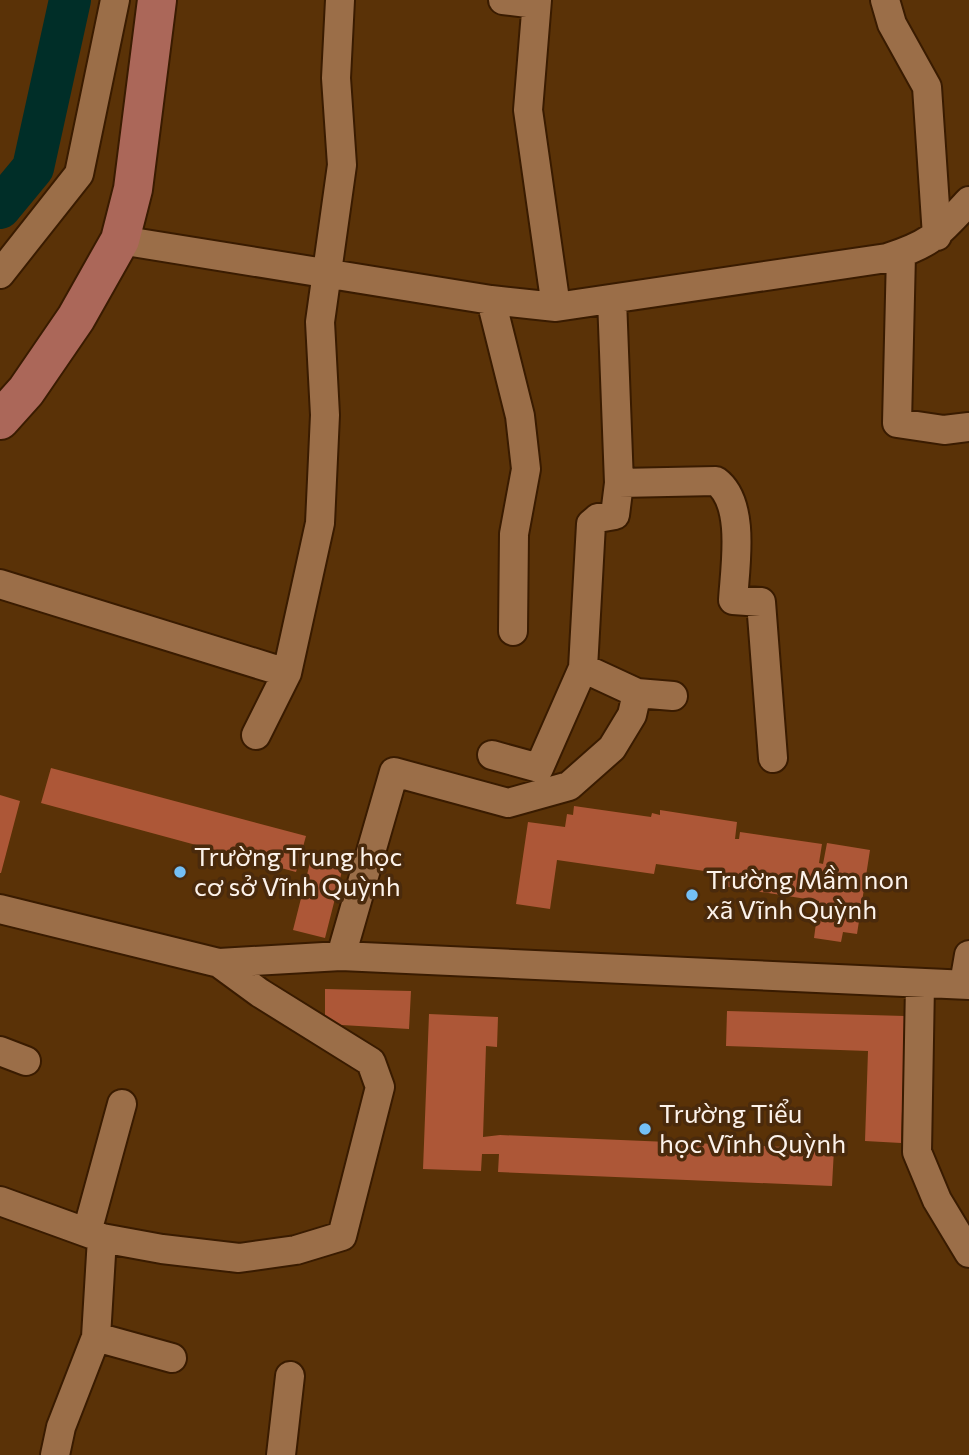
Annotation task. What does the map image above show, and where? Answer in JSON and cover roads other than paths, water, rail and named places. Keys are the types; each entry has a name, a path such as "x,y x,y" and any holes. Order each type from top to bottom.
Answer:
{"street":[{"path":"0,274 79,174 115,0"},
{"path":"0,420 26,391 76,318 120,240 133,189 157,0"},
{"path":"256,735 287,673 320,523 325,415 320,322 342,165 336,78 340,0"},
{"path":"503,0 536,2 528,110 556,307"},
{"path":"885,0 892,24 927,87 937,236"},
{"path":"120,240 327,275 556,307 901,254 920,248 937,236 969,201"},
{"path":"901,254 897,424 944,430 969,427"},
{"path":"492,755 539,768 583,668 591,524 598,519 614,515 619,483 612,299"},
{"path":"491,300 520,416 526,469 514,534 513,631"},
{"path":"619,483 716,481 725,488 737,525 733,600 761,602 773,758"},
{"path":"0,583 287,673"},
{"path":"583,668 637,693 673,696"},
{"path":"341,956 394,772 508,803 569,786 612,748 632,715 637,693"},
{"path":"0,909 219,963 341,956 966,984 969,955"},
{"path":"0,1201 94,1235 162,1249 239,1258 296,1250 342,1236 380,1087 371,1062 260,993 219,963"},
{"path":"920,984 918,1152 937,1200 969,1253"},
{"path":"55,1455 61,1427 96,1337 94,1235 122,1104"},
{"path":"96,1337 172,1358"},
{"path":"281,1455 290,1376"}],"waterway":[{"path":"0,208 33,168 70,0"}],"place":[{"name":"Trường Trung học cơ sở Vĩnh Quỳnh","path":"180,872"},
{"name":"Trường Mầm non xã Vĩnh Quỳnh","path":"692,895"},
{"name":"Trường Tiểu học Vĩnh Quỳnh","path":"645,1129"}]}
